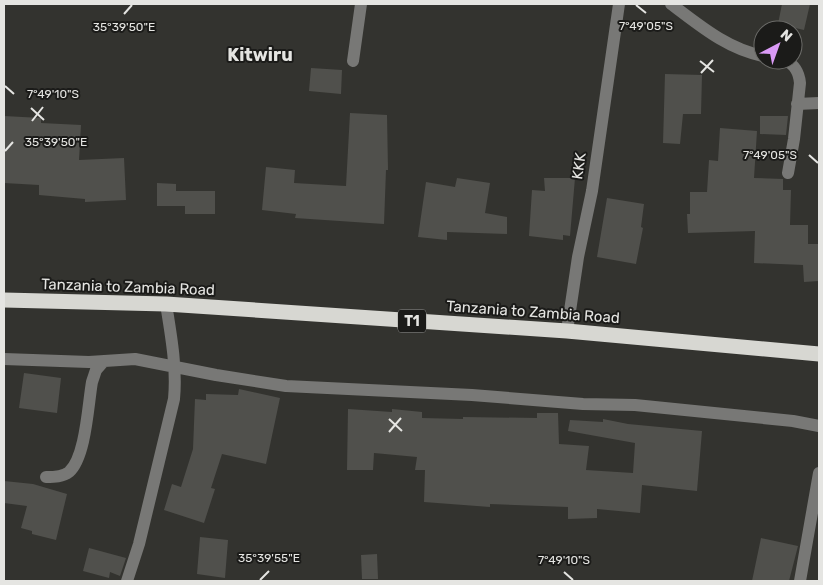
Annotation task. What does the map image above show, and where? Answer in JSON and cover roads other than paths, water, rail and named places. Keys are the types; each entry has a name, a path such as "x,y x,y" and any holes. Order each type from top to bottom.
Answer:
{"highway":[{"name":"Tanzania to Zambia Road","path":"4,300 166,304 567,331 819,354"}],"street":[{"path":"353,61 360,4"},
{"name":"KKK","path":"567,331 578,257 592,191 619,4"},
{"path":"671,4 728,44 753,53"},
{"path":"788,173 794,138 800,75 796,70"},
{"path":"797,104 819,103"},
{"path":"127,581 139,544 174,399 173,349 166,304"},
{"path":"4,359 102,362 135,359 286,386 453,394 583,404 635,405 793,421 819,426"},
{"path":"46,477 56,477 67,473 78,459 92,382 96,370 102,362"},
{"path":"800,581 819,473"}],"district":[{"name":"Kitwiru","path":"260,55"}]}
